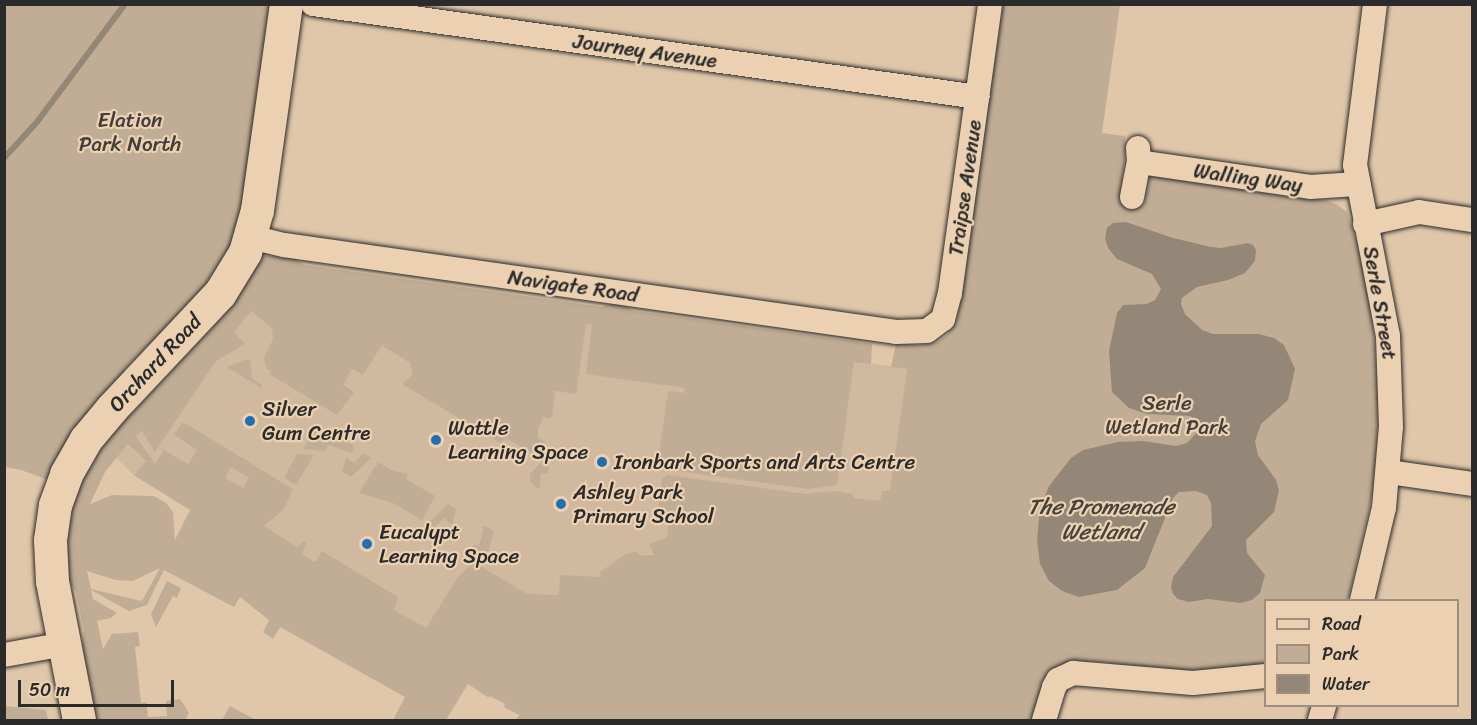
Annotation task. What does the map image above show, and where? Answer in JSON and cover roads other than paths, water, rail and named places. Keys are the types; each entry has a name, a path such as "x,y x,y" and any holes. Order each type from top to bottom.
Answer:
{"street":[{"name":"Orchard Road","path":"79,720 52,581 50,540 55,505 66,474 98,423 220,293 240,263 257,210 286,4"},
{"name":"Journey Avenue","path":"313,4 978,98"},
{"name":"Traipse Avenue","path":"896,332 927,331 943,319 947,308 990,4"},
{"name":"Serle Street","path":"1362,599 1376,547 1389,472 1391,392 1388,336 1383,301 1357,184 1356,147 1375,4"},
{"name":"Walling Way","path":"1132,197 1139,154 1310,187 1357,184"},
{"path":"1365,224 1419,212 1473,220"},
{"name":"Navigate Road","path":"250,237 284,245 896,332"},
{"path":"1389,472 1473,484"},
{"path":"4,655 64,644"},
{"path":"1044,720 1058,680 1073,673 1193,683 1264,676"}],"water":[{"name":"The Promenade Wetland","path":"1126,222 1173,238 1211,247 1221,248 1248,243 1256,250 1255,261 1245,273 1228,280 1197,287 1182,298 1181,304 1185,314 1202,330 1213,334 1259,334 1274,338 1284,345 1295,369 1288,400 1261,424 1255,441 1258,455 1276,480 1279,490 1274,512 1246,540 1247,553 1265,575 1260,593 1252,600 1241,603 1208,599 1189,602 1178,599 1173,594 1171,587 1173,577 1212,526 1211,503 1207,495 1196,491 1179,492 1173,498 1145,568 1117,590 1079,597 1062,591 1049,581 1040,564 1037,541 1040,508 1049,486 1071,458 1083,450 1118,442 1143,441 1176,446 1187,443 1200,429 1198,421 1190,416 1147,414 1129,408 1112,392 1109,351 1117,313 1123,305 1147,304 1155,300 1161,289 1152,274 1117,259 1108,248 1105,239 1107,228 1113,223"}],"waterway":[{"path":"4,158 37,122 125,4"}],"place":[{"name":"Silver Gum Centre","path":"250,421"},
{"name":"Wattle Learning Space","path":"436,440"},
{"name":"Ironbark Sports and Arts Centre","path":"602,462"},
{"name":"Ashley Park Primary School","path":"561,504"},
{"name":"Eucalypt Learning Space","path":"367,544"}],"park label":[{"name":"Elation Park North","path":"130,132"},
{"name":"Serle Wetland Park","path":"1167,415"}]}
